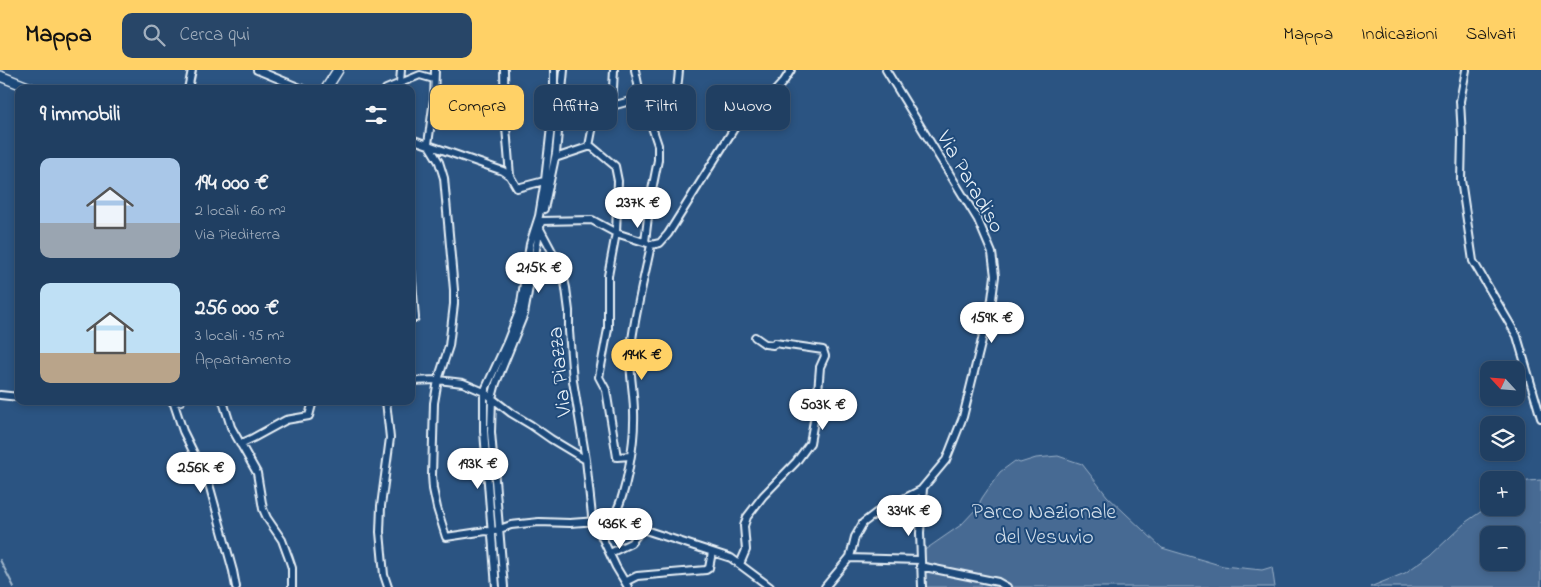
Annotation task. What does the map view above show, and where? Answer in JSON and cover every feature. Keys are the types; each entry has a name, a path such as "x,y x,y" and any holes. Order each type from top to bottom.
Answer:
{"main road":[{"path":"329,85 338,70"},
{"path":"0,76 23,85"}],"street":[{"path":"189,85 192,70"},
{"path":"257,70 293,85"},
{"path":"400,82 401,70"},
{"path":"435,70 434,99 428,144 439,162 444,178 454,290 449,346 438,380 434,402 433,490 446,537 486,531 491,532 539,522 570,523 610,520 617,512 626,481 634,433 631,349 648,243 650,200 658,160 658,145 654,130"},
{"path":"504,70 505,115 510,176"},
{"path":"504,587 491,432 492,398 496,383 524,314 548,180 554,100 554,70"},
{"path":"496,587 484,432 484,392 518,314 530,244 555,158 564,70"},
{"path":"613,85 614,70"},
{"path":"635,70 638,85"},
{"path":"677,85 679,70"},
{"path":"540,224 592,220 616,233 648,243 660,243 668,234 735,126 765,102 784,82 790,70"},
{"name":"Via Paradiso","path":"825,587 849,558 855,537 863,523 876,513 923,488 946,460 963,416 992,300 995,276 992,253 978,220 886,70"},
{"path":"1466,70 1460,101 1462,137 1461,180 1473,261 1517,336 1540,418"},
{"path":"394,85 420,75 434,79"},
{"path":"589,146 592,130"},
{"path":"415,140 503,171 510,176 517,188 548,180"},
{"path":"555,158 591,146 615,166 618,181 616,233 608,276 608,328 599,377 606,390 617,457 630,456"},
{"name":"Via Piazza","path":"540,224 562,270 566,288 573,381 586,460 592,516 626,585"},
{"path":"740,564 746,550 744,526 747,517 763,496 796,462 810,443 817,404 820,367 825,356 824,350 775,343 772,345 766,344 755,337"},
{"path":"415,380 463,383 484,392 551,439 586,460"},
{"path":"0,395 15,397"},
{"path":"174,405 183,431 209,484 234,571 236,587"},
{"path":"224,405 231,427 257,473 263,509 282,540 289,559 292,587"},
{"path":"240,444 286,420 309,416 312,405"},
{"path":"386,405 390,438 381,506 380,532 384,575 388,587"},
{"path":"922,587 920,533 923,488"},
{"path":"617,512 635,520 642,529 731,558 770,587"},
{"path":"610,553 631,543 642,529"},
{"path":"626,585 636,576 706,570 709,568 712,552"},
{"path":"849,558 920,563 998,582 1007,587"}],"green space":[{"name":"Parco Nazionale del Vesuvio","path":"1058,456 1082,464 1107,496 1162,548 1223,566 1262,570 1272,567 1275,587 919,587 916,556 961,525 977,508 1000,472 1015,461 1020,463 1036,458"},
{"path":"1541,480 1541,587 1370,587 1405,573 1432,554 1466,522 1480,512 1480,516 1525,516 1525,482"}],"waterway":[{"path":"0,560 14,587"}]}
